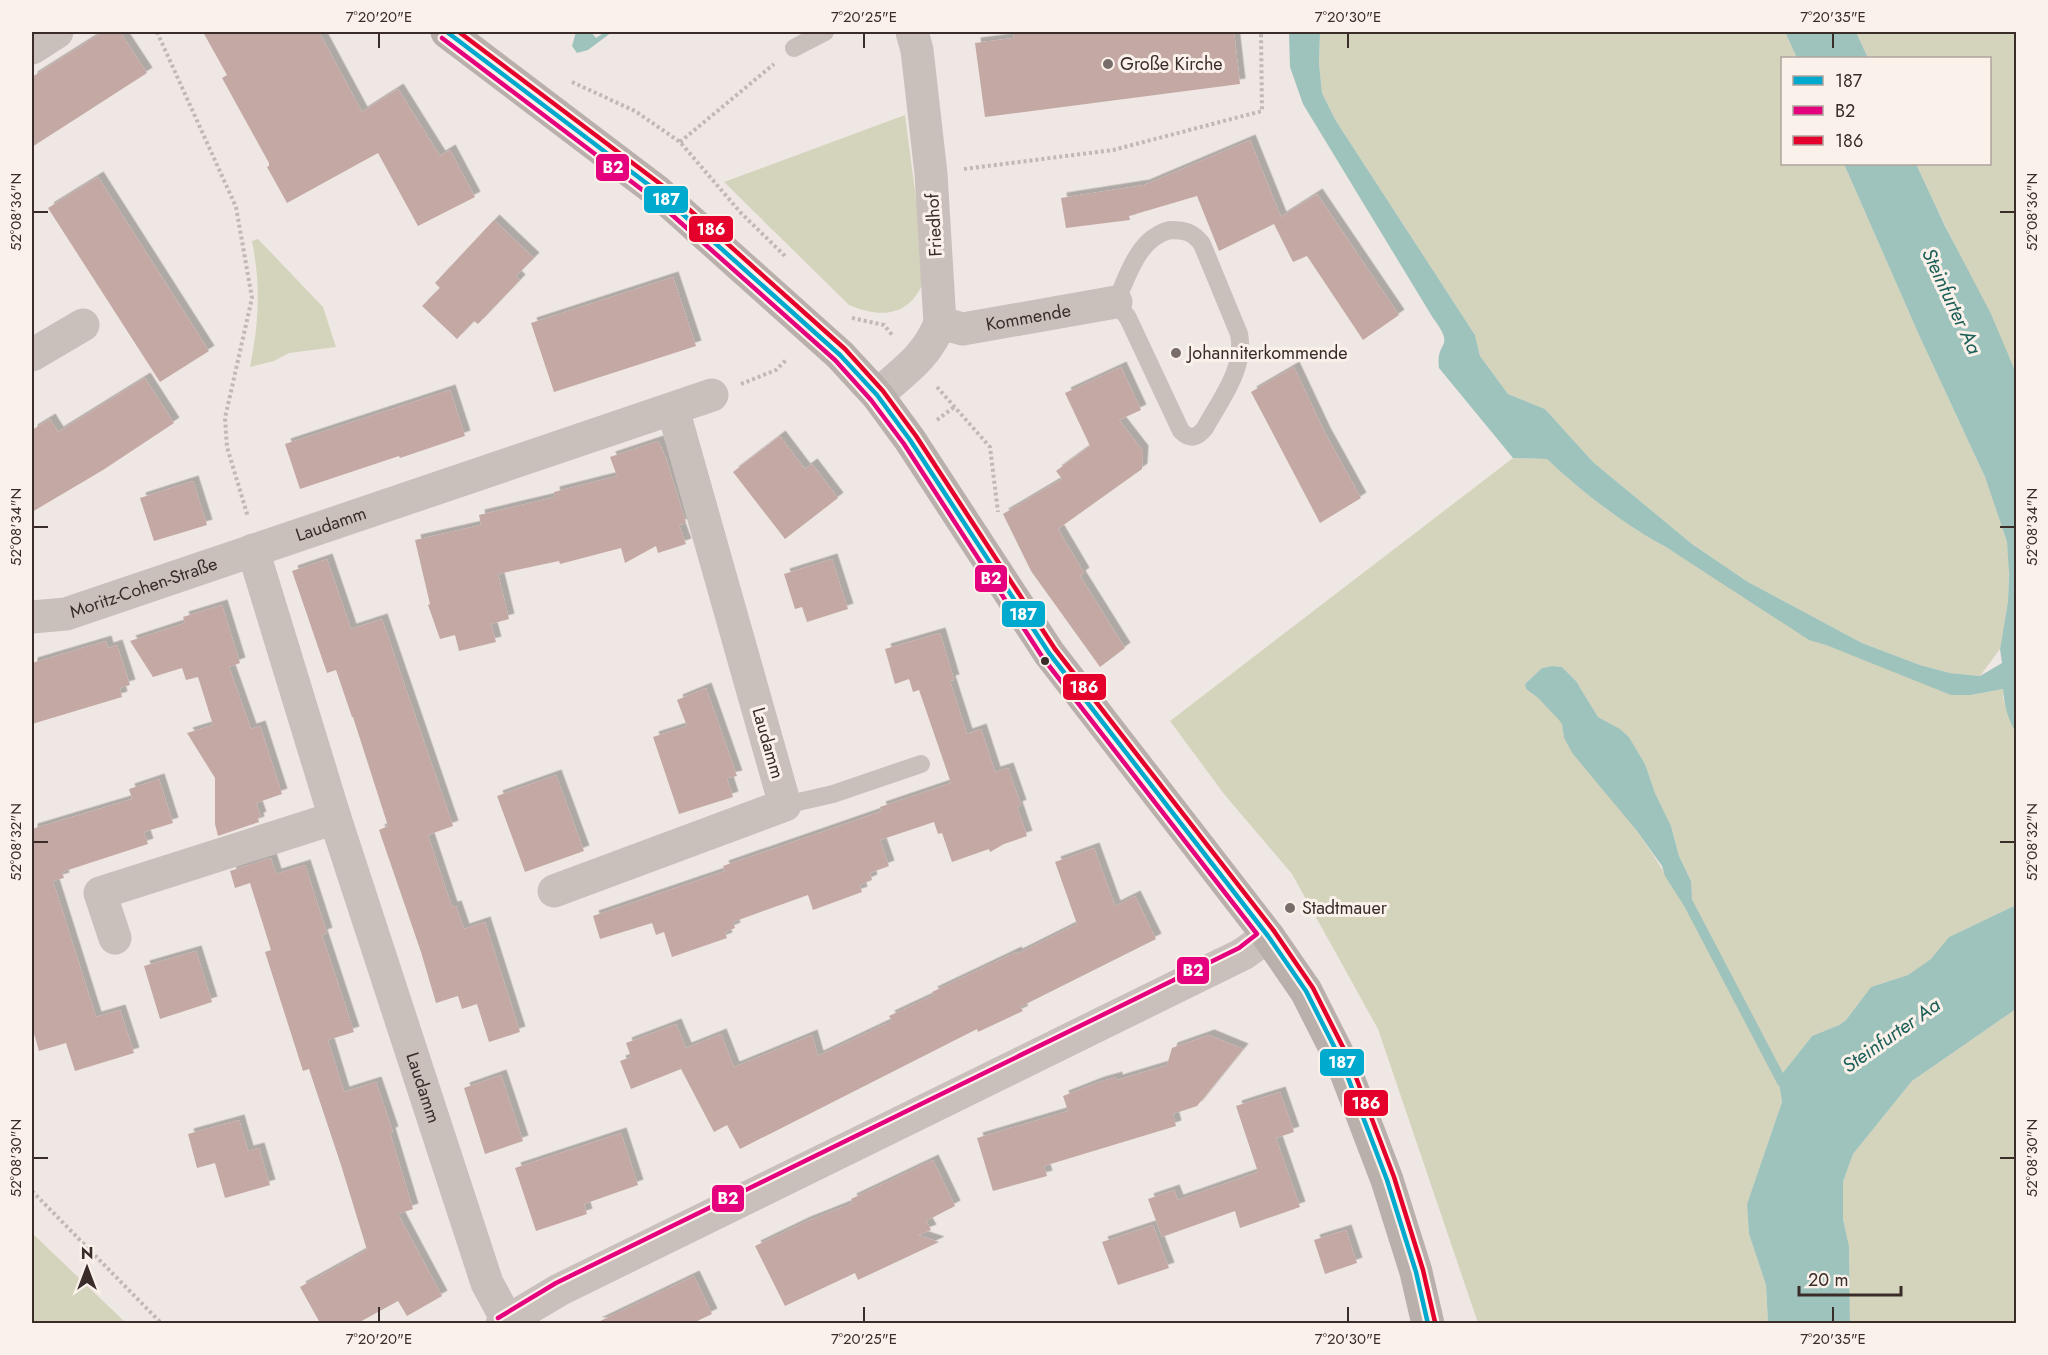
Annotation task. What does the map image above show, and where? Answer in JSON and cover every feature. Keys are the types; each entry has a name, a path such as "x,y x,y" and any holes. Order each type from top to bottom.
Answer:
{"main road":[{"path":"447,32 658,192 840,355 877,395 910,440 1049,652 1268,936 1306,991 1342,1062 1387,1180 1416,1272 1428,1323"}],"street":[{"path":"32,48 57,32"},
{"name":"Friedhof","path":"912,32 917,50 931,174 940,323"},
{"name":"Kommende","path":"940,323 963,328 1116,302"},
{"path":"877,395 915,363 933,340 940,323"},
{"path":"32,355 83,325"},
{"name":"Laudamm","path":"504,1322 487,1283 335,818 253,550 712,395"},
{"name":"Laudamm","path":"673,409 785,805"},
{"name":"Moritz-Cohen-Straße","path":"32,617 66,614 253,550"},
{"path":"554,891 785,805"},
{"path":"115,938 100,892 335,818"},
{"path":"504,1322 559,1290 1243,954 1268,936"}],"lane":[{"path":"794,48 825,32"},
{"path":"1170,230 1183,230 1196,235 1202,244 1239,334 1241,347 1240,358 1234,373 1199,435 1185,436 1181,431 1128,318 1116,302 1134,263 1152,237 1170,230"},
{"path":"785,805 832,794 921,764"}],"path":[{"path":"157,32 236,207 252,298 225,418 227,447 250,524 253,550"},
{"path":"931,174 1113,150 1262,111 1261,32"},
{"path":"680,142 794,48"},
{"path":"712,395 776,370 786,360"},
{"path":"32,1191 162,1323"}],"green space":[{"path":"1320,32 1785,32 1797,57 1781,57 1781,165 1844,165 1919,335 1985,477 2007,542 2008,601 2000,649 1980,676 1950,673 1920,665 1862,643 1748,582 1692,544 1593,462 1545,409 1508,394 1480,356 1475,335 1336,121 1322,93 1319,63"},
{"path":"1856,32 2016,32 2016,373 1916,165 1991,165 1991,57 1868,57"},
{"path":"905,115 926,275 914,299 896,311 886,313 862,310 849,305 724,182"},
{"path":"258,239 323,307 336,347 289,353 274,361 250,367 258,304 257,274 252,241"},
{"path":"1513,458 1547,459 1588,495 1635,529 1821,643 1956,695 1971,695 2003,689 2003,699 2016,733 2016,905 1949,937 1931,960 1908,975 1871,987 1846,1020 1812,1036 1782,1074 1779,1083 1782,1102 1747,1204 1749,1234 1766,1285 1768,1323 1478,1323 1378,1029 1292,874 1224,794 1170,721","holes":["1562,667 1576,681 1598,717 1620,729 1629,737 1645,764 1655,793 1671,826 1679,856 1691,881 1692,896 1690,906 1686,909 1639,834 1564,738 1562,723 1526,689 1525,684 1542,668"]},
{"path":"2016,1009 2016,1323 1850,1323 1849,1246 1843,1219 1843,1182 1853,1154 1912,1081"},
{"path":"32,1233 126,1323 32,1323"}],"water":[{"path":"576,32 591,32 596,38 605,32 612,32 588,50 577,53 572,46"},
{"name":"Steinfurter Aa","path":"1289,32 1320,32 1319,63 1322,93 1336,121 1475,335 1480,356 1508,394 1545,409 1593,462 1692,544 1748,582 1862,643 1920,665 1950,673 1980,676 2002,663 2000,649 2008,601 2007,542 1985,477 1919,335 1844,165 1916,165 1991,314 2016,373 2016,733 2007,712 2003,689 1971,695 1951,695 1809,640 1619,518 1573,483 1547,459 1513,458 1439,368 1444,335 1303,104 1290,67"},
{"path":"1785,32 1856,32 1868,57 1797,57"},
{"path":"1562,667 1576,681 1598,717 1620,729 1629,737 1645,764 1655,793 1671,826 1679,856 1691,881 1692,896 1690,906 1686,909 1665,876 1662,866 1637,831 1573,754 1564,738 1562,724 1538,698 1526,689 1525,684 1542,668"},
{"name":"Steinfurter Aa","path":"2016,905 2016,1009 1912,1081 1853,1154 1843,1182 1843,1219 1849,1246 1850,1323 1768,1323 1766,1285 1749,1234 1747,1204 1782,1102 1779,1083 1782,1074 1812,1036 1846,1020 1871,987 1908,975 1931,959 1949,937"}],"building":[{"path":"103,32 120,32 147,73 32,147 32,77"},
{"path":"203,32 319,32 362,112 398,89 440,156 450,150 475,197 418,226 378,153 287,203 267,167 269,163 222,78 227,75"},
{"name":"Große Kirche","path":"1013,32 1234,32 1240,84 985,117 975,43 1014,38"},
{"path":"1250,140 1281,217 1317,194 1399,315 1363,340 1307,256 1293,262 1274,224 1219,251 1197,196 1129,216 1130,220 1066,228 1061,198 1144,185"},
{"path":"98,177 209,351 160,382 48,208"},
{"path":"494,220 534,258 516,276 520,280 478,324 474,321 457,339 422,306 440,288 435,283"},
{"path":"673,277 696,346 554,392 531,323"},
{"path":"1121,367 1141,410 1119,420 1143,451 1142,469 1058,529 1084,573 1080,576 1125,648 1100,667 1031,571 1003,514 1062,479 1056,471 1090,446 1065,393"},
{"path":"1294,367 1325,433 1361,498 1320,523 1251,392"},
{"path":"145,378 174,423 103,470 32,512 32,430 50,419 58,432"},
{"path":"450,390 465,436 300,489 285,444"},
{"path":"780,436 805,469 812,464 838,498 785,539 733,472"},
{"path":"658,441 666,458 686,523 679,525 686,544 658,553 656,546 625,563 621,548 560,564 559,561 498,574 509,619 491,624 496,642 459,651 455,635 440,639 428,605 430,604 415,540 481,525 479,515 555,497 554,492 617,476 610,457"},
{"path":"193,481 207,525 154,541 140,498"},
{"path":"327,559 351,629 382,619 453,826 428,835 452,907 456,906 464,929 485,922 520,1032 489,1042 477,1004 462,1009 458,996 436,1003 379,830 388,826 353,717 336,670 327,673 292,571"},
{"path":"832,559 848,609 807,622 802,607 795,609 784,574"},
{"path":"222,605 240,663 229,667 251,729 260,726 282,794 256,803 261,817 258,818 259,822 218,836 215,824 215,778 187,733 213,725 198,677 186,680 182,668 153,677 130,641 185,623 183,617"},
{"path":"940,633 954,680 950,681 967,734 981,729 995,772 1008,768 1021,805 1017,807 1027,836 990,852 989,849 952,862 942,833 938,834 934,822 880,840 889,866 870,873 872,880 860,885 862,892 813,910 808,895 733,922 735,928 725,932 727,938 672,957 664,932 656,935 652,923 600,939 593,916 725,871 723,866 882,811 880,807 951,783 919,690 913,692 909,679 895,684 885,649"},
{"path":"106,641 108,648 117,645 130,685 120,688 122,697 32,724 32,663"},
{"path":"706,688 737,776 727,778 733,797 679,814 653,737 687,726 677,700"},
{"path":"556,775 584,851 525,872 497,796"},
{"path":"159,779 173,823 144,832 148,844 62,872 64,878 53,881 96,1017 120,1010 134,1053 75,1071 66,1043 39,1051 32,1027 32,829 132,799 129,789"},
{"path":"1094,848 1115,906 1135,896 1156,939 1020,1007 1023,1011 978,1032 977,1029 740,1149 727,1125 714,1132 681,1069 631,1089 620,1061 631,1057 626,1043 676,1024 686,1048 721,1034 734,1067 812,1035 818,1056 892,1021 889,1016 934,995 932,992 1077,924 1055,862"},
{"path":"271,858 276,874 305,865 327,933 322,935 354,1032 328,1040 344,1092 376,1082 393,1132 390,1133 413,1209 398,1214 442,1296 407,1316 398,1301 358,1323 320,1323 300,1287 367,1250 309,1069 303,1071 265,952 271,950 250,883 235,888 230,871"},
{"path":"196,951 212,1002 160,1019 144,966"},
{"path":"1209,1035 1243,1049 1197,1106 1173,1114 1176,1126 1044,1166 1047,1176 993,1191 977,1138 1068,1111 1063,1096 1099,1082 1117,1077 1117,1080 1167,1065 1172,1048"},
{"path":"501,1075 523,1141 485,1154 464,1088"},
{"path":"1280,1092 1294,1132 1276,1138 1300,1207 1240,1228 1235,1211 1162,1237 1148,1199 1174,1190 1178,1200 1258,1172 1236,1106"},
{"path":"239,1120 248,1151 259,1148 270,1185 225,1198 215,1163 197,1168 188,1134"},
{"path":"621,1133 638,1185 584,1204 587,1214 536,1231 515,1168"},
{"path":"933,1160 955,1206 926,1221 931,1230 918,1235 939,1242 858,1280 855,1273 785,1306 755,1246 805,1222 853,1203 851,1199"},
{"path":"1153,1225 1169,1268 1118,1285 1102,1242"},
{"path":"1346,1230 1357,1263 1325,1274 1314,1240"},
{"path":"694,1276 712,1314 693,1323 596,1323"}],"waterway":[{"path":"1684,895 1782,1082 1792,1086"}],"transit line":[{"name":"187","path":"447,32 658,192 840,355 877,395 910,440 1049,653 1268,936 1306,991 1342,1062 1387,1180 1416,1272 1428,1324"},
{"name":"186","path":"459,32 663,186 845,349 883,391 916,436 1055,649 1274,931 1313,988 1349,1059 1394,1177 1423,1270 1435,1322"},
{"name":"B2","path":"442,38 653,198 835,360 871,400 904,444 1043,658 1257,934 1239,948 556,1283 498,1318"}],"place":[{"name":"Große Kirche","path":"1108,64"},
{"name":"Johanniterkommende","path":"1176,353"},
{"name":"Stadtmauer","path":"1290,908"}]}
